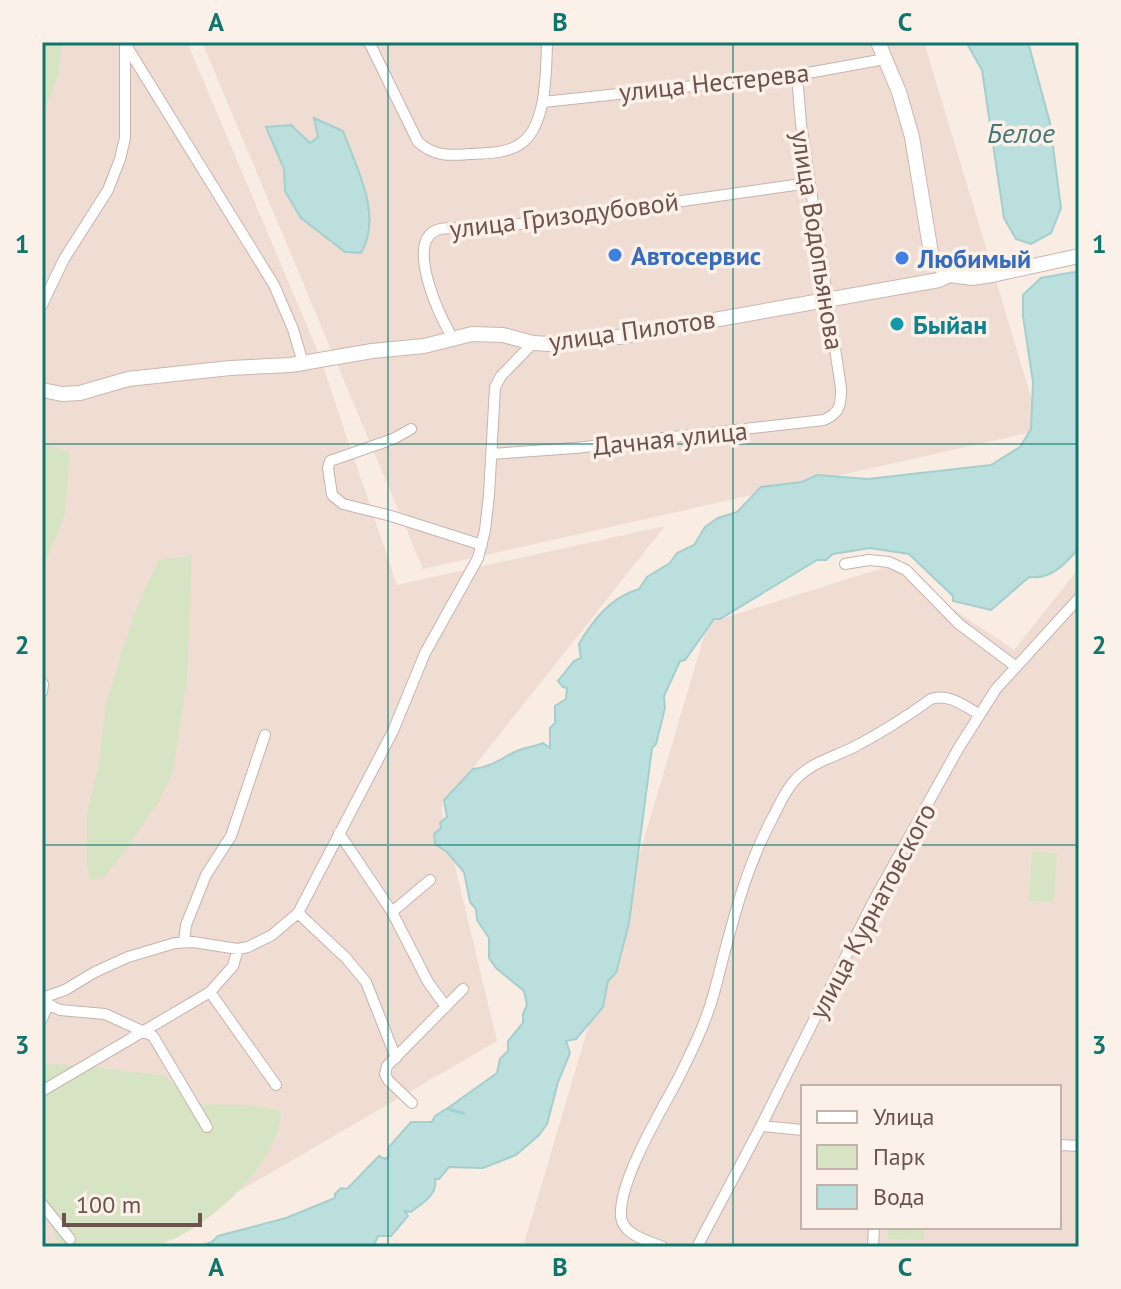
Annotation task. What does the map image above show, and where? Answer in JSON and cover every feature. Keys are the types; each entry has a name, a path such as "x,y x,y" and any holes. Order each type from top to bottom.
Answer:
{"street":[{"path":"369,42 418,142 426,150 441,156 501,152 525,141 543,102 547,42"},
{"path":"878,42 899,92 912,137 931,253 934,261 950,275"},
{"path":"42,305 64,259 108,190 120,159 125,138 124,43"},
{"path":"124,43 274,285 293,329 303,363"},
{"name":"улица Нестерева","path":"543,102 797,75 885,59"},
{"name":"улица Водопьянова","path":"797,75 801,124 841,405"},
{"name":"улица Гризодубовой","path":"453,338 443,323 432,293 423,248 427,237 438,230 513,225 809,183"},
{"name":"улица Пилотов","path":"42,390 62,394 80,393 128,379 303,363 424,346 489,333 533,343 618,337 939,280 950,275 972,278 1079,256"},
{"path":"44,1002 128,957 184,942 238,949 272,935 298,913 393,731 425,653 478,558 482,545 495,387 501,376 533,343"},
{"name":"Дачная улица","path":"491,454 575,448 824,420 836,415 841,405"},
{"path":"411,429 393,439 330,461 328,468 332,495 343,504 482,545"},
{"path":"845,564 869,560 889,562 906,570 959,624 1015,666"},
{"name":"улица Курнатовского","path":"697,1247 872,904 979,714 1015,666 1079,598"},
{"path":"663,1247 627,1230 621,1212 625,1192 641,1150 677,1080 709,1007 747,873 785,794 794,780 808,768 887,730 931,699 948,697 979,714"},
{"path":"184,942 186,925 206,875 231,836 265,735"},
{"path":"339,833 392,912 428,982 446,1007"},
{"path":"392,912 430,880"},
{"path":"298,913 346,958 366,982 396,1058"},
{"path":"42,1091 210,992 233,966 238,949"},
{"path":"412,1103 388,1080 385,1074 387,1066 463,989"},
{"path":"210,992 276,1085"},
{"path":"42,1019 44,1002"},
{"path":"44,1002 60,1010 105,1014 153,1036 207,1127"},
{"path":"761,1126 801,1130"},
{"path":"42,1204 70,1239"}],"shaded area":[{"path":"42,42 187,42 318,352 397,585 665,526 441,808 497,1041 143,1247 42,1247"},
{"path":"202,42 924,42 1041,430 423,569"},
{"path":"889,566 1014,650 1079,568 1079,1247 523,1247 708,623"}],"green space":[{"path":"42,42 63,42 58,77 42,116"},
{"path":"42,444 70,452 65,514 42,571"},
{"path":"192,555 187,681 173,772 159,801 127,848 105,876 91,881 87,868 87,812 98,768 107,699 134,615 158,560"},
{"path":"1032,852 1057,853 1054,902 1029,901"},
{"path":"48,1064 165,1076 182,1091 188,1104 251,1105 281,1111 277,1131 268,1153 235,1195 193,1228 172,1240 129,1249 59,1247 42,1199 42,1067"},
{"path":"888,1229 924,1229 924,1240 888,1239"}],"water":[{"name":"Белое","path":"966,42 1028,42 1050,123 1061,208 1051,233 1031,244 1016,239 1004,218 982,70"},
{"path":"314,118 343,131 361,177 369,208 369,224 361,253 345,252 301,218 285,191 284,169 266,127 291,125 310,143 318,137"},
{"path":"1074,272 1079,274 1079,548 1074,554 1051,573 1029,577 991,610 953,601 953,596 909,554 870,548 833,554 826,560 817,560 720,619 714,619 685,660 680,661 664,696 665,708 656,744 652,748 629,923 616,973 608,981 603,1007 576,1039 566,1041 570,1053 558,1082 547,1124 539,1135 516,1155 483,1168 449,1167 439,1179 435,1179 434,1190 428,1198 411,1212 405,1211 408,1216 391,1236 378,1236 374,1245 196,1247 212,1242 218,1236 286,1218 335,1198 341,1188 347,1189 379,1156 385,1159 389,1156 388,1148 411,1122 432,1122 446,1109 465,1114 448,1108 497,1073 500,1059 508,1051 508,1041 523,1023 527,1005 524,991 496,968 489,958 489,938 470,902 464,872 447,852 435,844 434,834 447,817 444,800 473,769 543,743 550,748 555,706 566,699 567,688 558,681 574,661 581,658 579,644 597,618 611,604 639,589 647,577 670,563 677,553 694,545 705,527 718,518 737,512 761,487 802,482 817,475 868,479 991,465 1020,447 1031,429 1033,382 1023,295 1041,278"}],"place":[{"name":"Автосервис","path":"615,255"},
{"name":"Любимый","path":"902,258"},
{"name":"Быйан","path":"897,324"}]}
